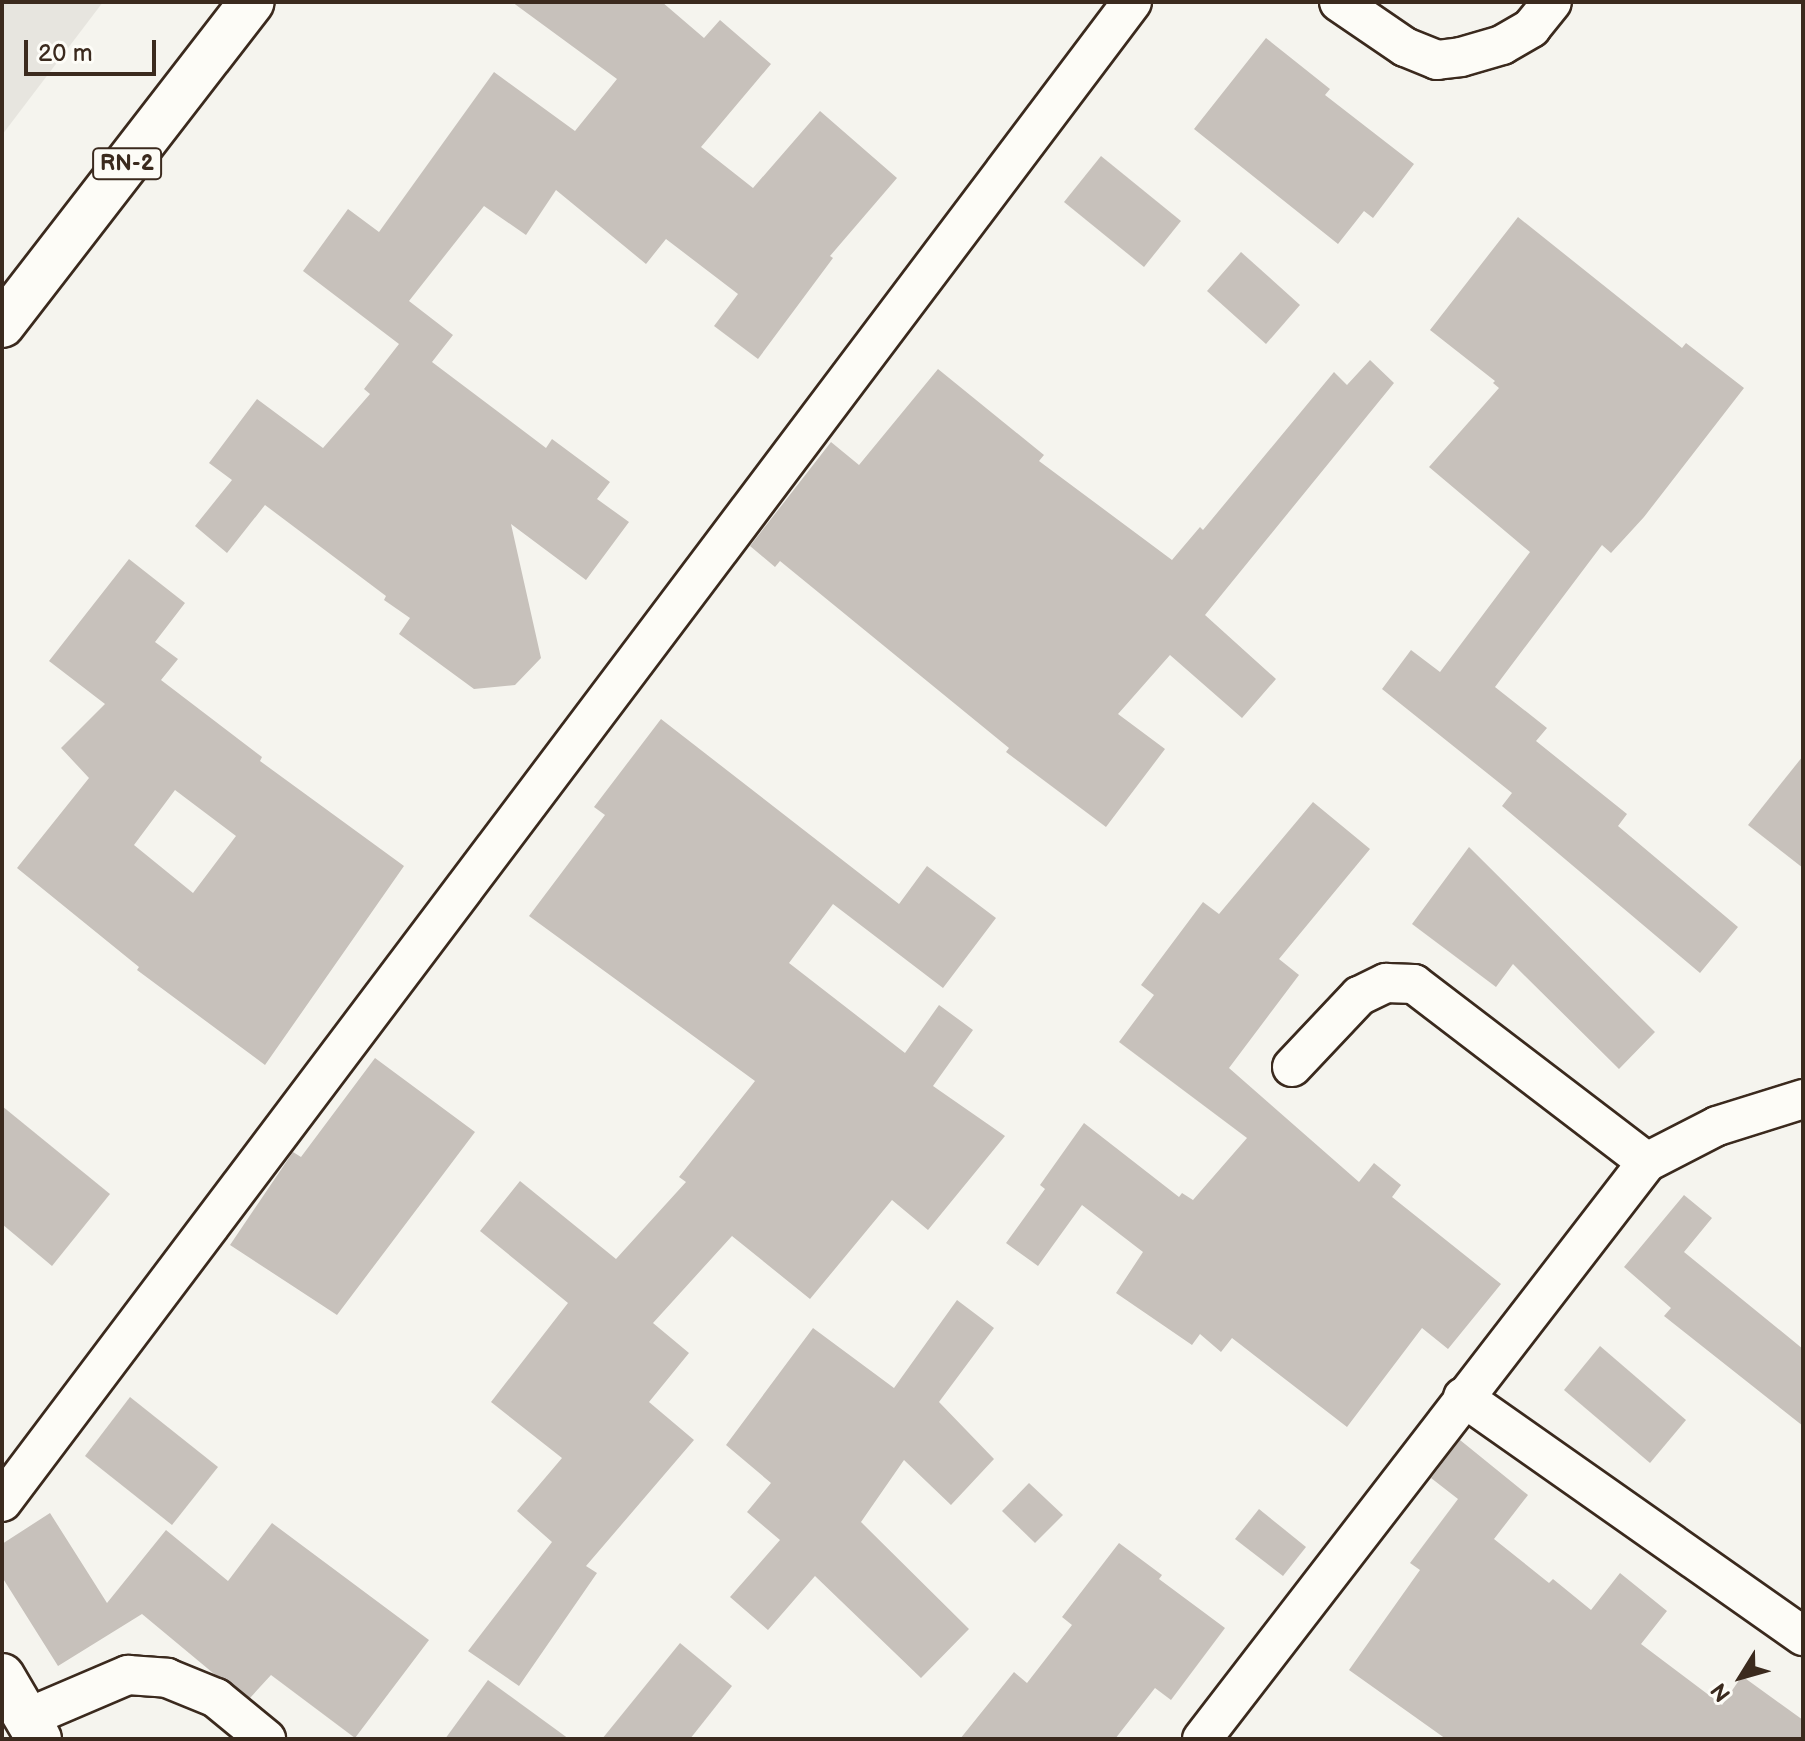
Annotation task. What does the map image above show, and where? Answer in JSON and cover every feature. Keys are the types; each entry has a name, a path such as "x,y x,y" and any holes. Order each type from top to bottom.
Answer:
{"main road":[{"name":"RN-2","path":"2,325 252,2"},
{"path":"2,1676 33,1729"}],"street":[{"path":"2,1502 1132,2"},
{"path":"1339,2 1405,47 1437,60 1502,45 1531,28 1552,2"},
{"path":"1292,1067 1359,996 1386,983 1414,984 1647,1162"},
{"path":"1202,1739 1647,1162 1717,1126 1803,1099"},
{"path":"1463,1397 1803,1636"},
{"path":"33,1729 128,1675 167,1678 216,1698 266,1739"}],"shaded area":[{"path":"2,2 103,2 2,135"}],"building":[{"path":"512,2 662,2 704,38 720,20 771,64 701,147 753,188 820,111 897,178 830,256 833,258 758,359 714,326 738,294 666,239 646,264 556,190 526,235 484,206 409,301 453,335 432,362 546,448 552,439 610,482 597,499 629,522 586,580 511,524 541,658 515,685 474,689 399,634 410,618 384,600 386,596 265,505 227,553 195,526 232,480 209,463 257,399 323,448 370,394 364,389 399,344 303,271 348,209 379,232 494,72 575,131 617,79"},
{"path":"1266,38 1330,89 1325,95 1414,164 1373,218 1364,211 1338,244 1194,129"},
{"path":"1101,156 1181,221 1144,267 1064,202"},
{"path":"1518,217 1682,348 1686,343 1744,388 1644,517 1611,553 1602,545 1495,687 1547,728 1536,741 1627,814 1618,826 1738,927 1700,973 1502,806 1512,793 1382,689 1411,650 1440,672 1530,552 1429,467 1499,388 1493,383 1495,381 1430,330"},
{"path":"1241,252 1300,305 1266,344 1207,291"},
{"path":"1370,360 1394,383 1205,615 1276,679 1242,718 1170,655 1118,714 1165,749 1106,827 1006,752 1009,748 780,561 775,567 750,546 831,442 859,465 938,369 1044,455 1039,461 1172,560 1200,527 1203,530 1334,372 1347,385"},
{"path":"129,559 185,603 155,642 178,659 161,680 262,757 260,761 404,866 265,1065 137,970 139,967 17,868 89,778 61,748 105,704 49,661","holes":["175,790 236,836 193,893 134,845"]},
{"path":"661,719 899,904 927,866 996,918 943,988 833,904 789,963 905,1053 939,1005 973,1030 933,1086 1005,1136 928,1230 892,1200 810,1299 732,1236 653,1323 689,1353 649,1402 694,1440 586,1566 597,1573 519,1686 468,1651 552,1542 517,1511 562,1458 491,1402 568,1303 480,1231 520,1181 616,1259 686,1182 679,1177 755,1081 529,916 605,815 594,807"},
{"path":"1803,756 1803,868 1748,825"},
{"path":"1313,802 1370,849 1279,959 1299,975 1229,1068 1359,1182 1374,1163 1401,1185 1392,1197 1501,1284 1448,1349 1422,1328 1347,1427 1232,1338 1221,1352 1200,1334 1192,1345 1116,1293 1143,1252 1082,1205 1038,1266 1006,1243 1045,1189 1040,1185 1084,1123 1179,1197 1182,1193 1193,1200 1247,1138 1119,1042 1154,995 1141,985 1203,902 1219,914"},
{"path":"1469,847 1655,1032 1619,1069 1513,964 1496,987 1412,924"},
{"path":"375,1058 475,1132 337,1315 230,1245 293,1152 301,1157"},
{"path":"2,1106 110,1194 52,1266 2,1224"},
{"path":"1684,1195 1712,1218 1684,1252 1803,1349 1803,1426 1664,1316 1671,1308 1624,1267"},
{"path":"957,1300 994,1328 939,1402 994,1459 951,1505 904,1460 861,1522 969,1629 921,1678 815,1576 768,1630 730,1597 780,1540 747,1512 771,1483 726,1445 813,1328 894,1388"},
{"path":"1600,1346 1686,1420 1650,1463 1564,1390"},
{"path":"130,1397 218,1467 172,1525 85,1456"},
{"path":"1460,1440 1528,1495 1494,1539 1549,1583 1553,1579 1591,1610 1620,1573 1667,1611 1641,1644 1722,1705 1742,1676 1803,1720 1803,1739 1446,1739 1349,1670 1420,1570 1410,1563 1458,1499 1431,1478"},
{"path":"1029,1483 1063,1515 1035,1543 1002,1511"},
{"path":"1259,1509 1306,1547 1283,1576 1235,1539"},
{"path":"50,1513 107,1603 166,1530 228,1581 272,1523 429,1640 355,1738 271,1675 250,1698 213,1673 142,1614 58,1666 2,1577 2,1544"},
{"path":"1119,1543 1162,1575 1159,1579 1225,1628 1171,1700 1155,1688 1115,1739 960,1739 1014,1672 1027,1683 1072,1625 1062,1617"},
{"path":"680,1643 732,1686 690,1739 602,1739"},
{"path":"488,1680 569,1739 445,1739"}]}
